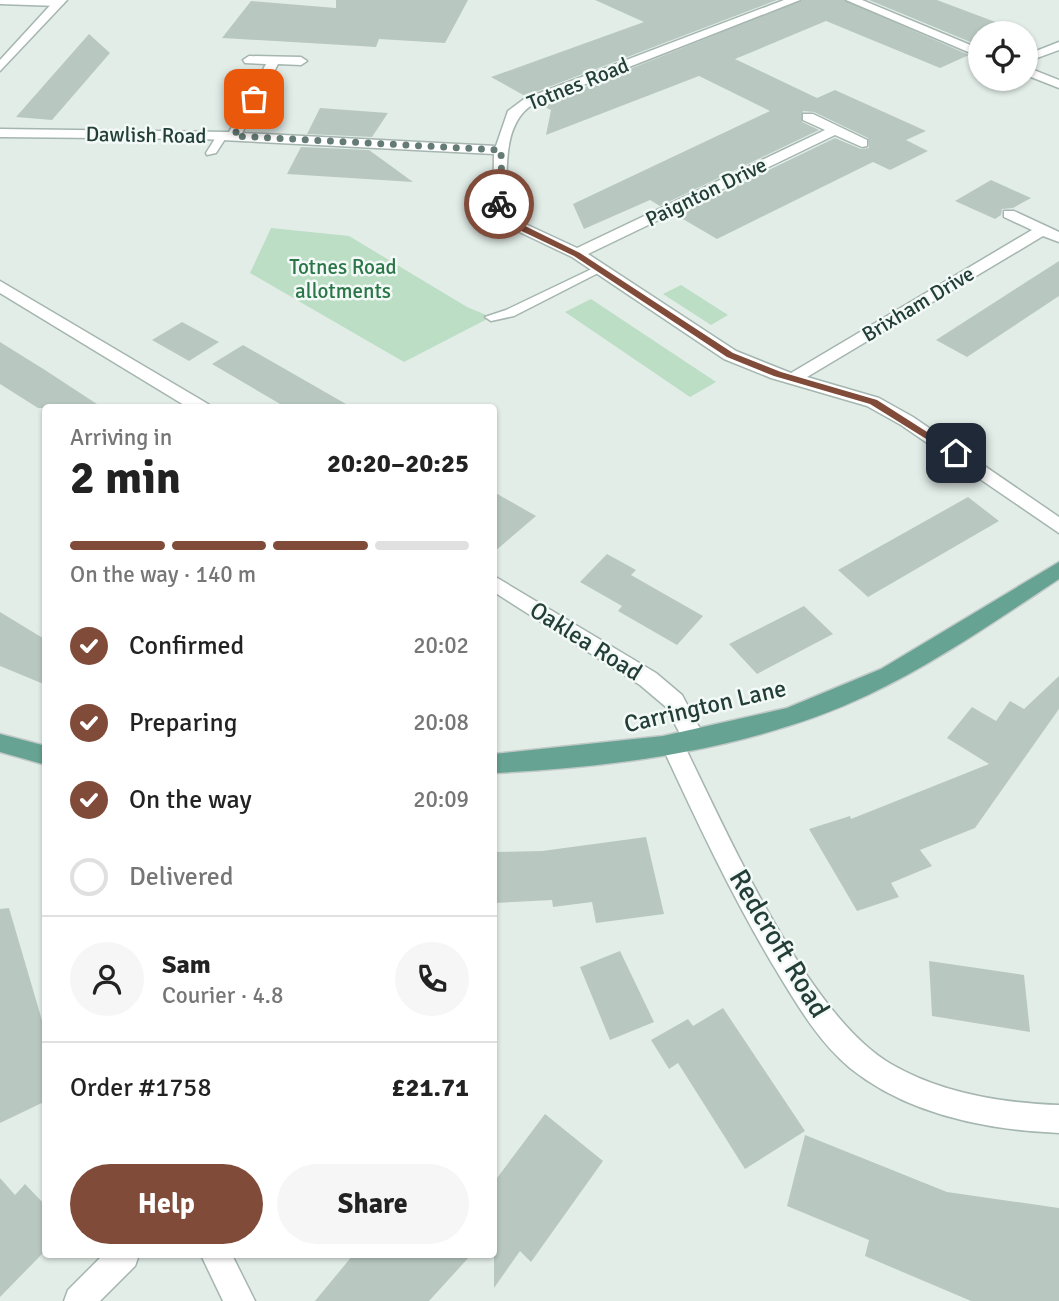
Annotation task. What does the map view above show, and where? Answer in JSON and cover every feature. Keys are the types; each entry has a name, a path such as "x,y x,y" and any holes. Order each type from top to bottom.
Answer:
{"main road":[{"name":"Carrington Lane","path":"497,764 620,753 683,742 756,727 829,702 898,670 1059,569"},
{"path":"0,743 42,755"}],"street":[{"name":"Totnes Road","path":"794,0 528,102 514,111 501,150 502,197 498,205 505,217 577,254 730,355 855,395 896,414 1059,526"},
{"path":"852,0 968,48"},
{"path":"0,1 60,1"},
{"path":"0,67 60,1"},
{"path":"1038,54 1059,46"},
{"path":"249,60 301,61"},
{"path":"228,136 274,61"},
{"path":"1038,76 1059,84"},
{"path":"808,117 862,143"},
{"name":"Paignton Drive","path":"577,254 835,130"},
{"name":"Dawlish Road","path":"0,133 228,136 501,150"},
{"path":"1009,214 1059,238"},
{"name":"Brixham Drive","path":"794,377 1043,230"},
{"path":"0,286 195,404"},
{"name":"Oaklea Road","path":"497,585 648,680 674,701 683,742"},
{"name":"Redcroft Road","path":"683,742 757,915 805,994 859,1057 884,1075 937,1099 1031,1119 1059,1119"},
{"path":"79,1301 121,1258"},
{"path":"218,1258 240,1301"}],"lane":[{"path":"211,153 228,136"},
{"path":"491,317 510,313 598,269"}],"green space":[{"name":"Totnes Road allotments","path":"271,228 349,236 467,307 491,317 404,362 250,273"},
{"path":"681,285 728,315 711,325 663,294"},
{"path":"591,299 716,382 690,397 565,312"}],"building":[{"path":"336,0 468,0 445,43 379,39 376,47 222,38 251,1 336,8"},
{"path":"595,0 777,0 525,96 491,77 644,22"},
{"path":"802,0 844,0 968,55 940,68 826,21 735,59 817,98 835,90 926,131 906,140 928,151 890,170 873,162 717,239 676,215 835,138 861,149 869,148 868,138 814,112 803,111 802,122 819,130 660,206 650,200 584,229 573,204 770,111 699,76 546,135 551,110 540,105"},
{"path":"869,0 937,0 993,21 968,21 968,41"},
{"path":"89,34 110,53 52,120 16,117"},
{"path":"320,108 388,113 372,137 307,134"},
{"path":"301,147 369,150 413,182 287,174"},
{"path":"991,180 1031,198 1013,208 1002,209 1001,215 995,219 955,201"},
{"path":"1059,261 1059,296 967,357 936,340"},
{"path":"182,322 219,342 189,361 152,340"},
{"path":"0,342 97,404 42,404 42,408 38,408 0,384"},
{"path":"243,345 346,404 280,404 212,364"},
{"path":"497,494 536,516 497,549"},
{"path":"968,497 999,521 868,597 838,570"},
{"path":"607,554 636,570 631,575 703,616 677,645 618,611 622,606 580,582"},
{"path":"804,606 833,634 757,674 729,644"},
{"path":"0,612 42,638 42,683 0,666"},
{"path":"1059,676 1059,709 975,828 920,850 932,866 891,883 899,897 857,911 809,829 850,816 851,819 989,764 947,738 972,707 996,721 1010,701 1024,709"},
{"path":"646,837 664,914 596,923 592,902 553,907 552,900 497,903 497,852 542,851"},
{"path":"9,908 42,1020 42,1103 0,1123 0,909"},
{"path":"620,951 654,1022 610,1040 580,967"},
{"path":"929,961 1024,975 1030,1032 932,1016"},
{"path":"723,1008 805,1131 745,1169 678,1063 669,1069 651,1040 688,1019 693,1026"},
{"path":"545,1114 603,1161 531,1262 520,1251 494,1288 494,1258 497,1258 497,1178"},
{"path":"805,1135 947,1192 1059,1208 1059,1301 971,1301 865,1256 869,1240 787,1206"},
{"path":"0,1178 15,1195 25,1184 42,1202 42,1254 0,1297"},
{"path":"351,1258 468,1258 429,1301 315,1301"}],"way so far":[{"path":"254,99 234,136 501,150 502,197 499,204"}],"route":[{"path":"499,204 500,211 514,224 577,254 730,355 777,374 845,391 873,402 956,453"}]}
